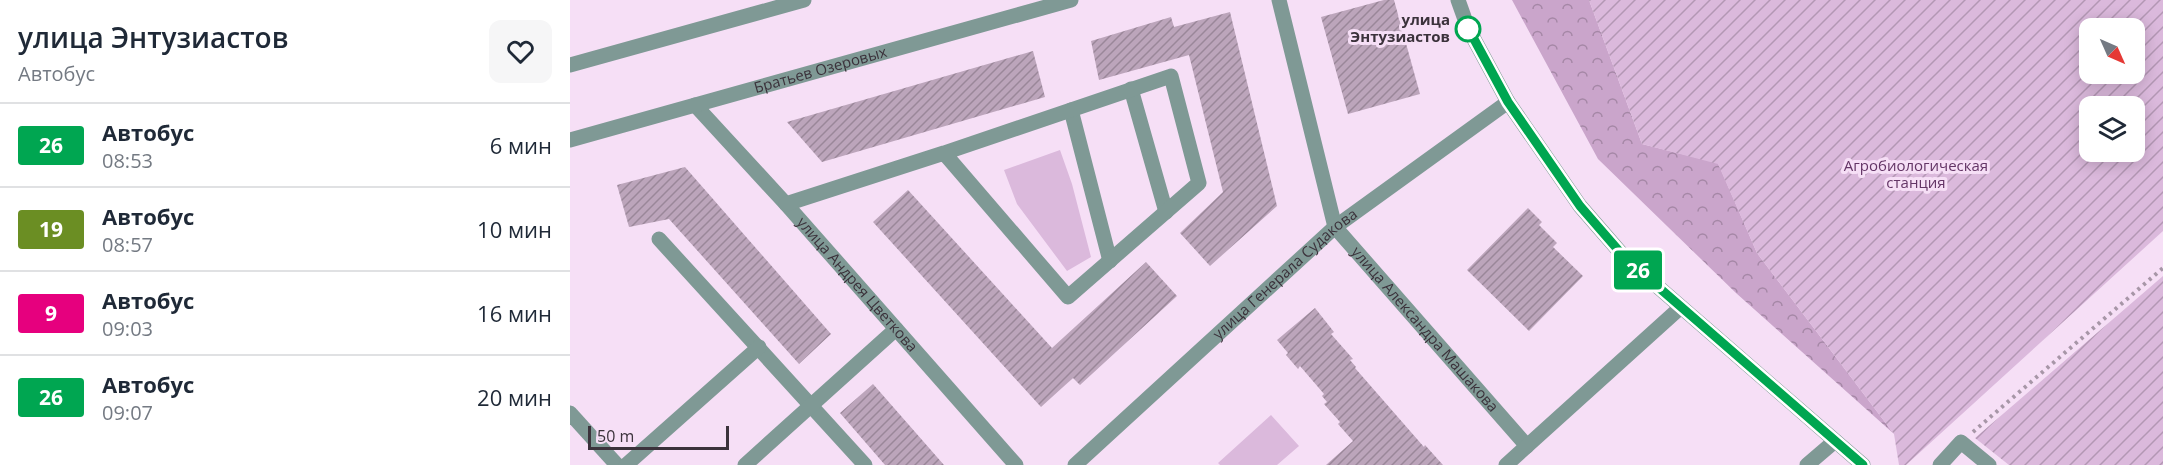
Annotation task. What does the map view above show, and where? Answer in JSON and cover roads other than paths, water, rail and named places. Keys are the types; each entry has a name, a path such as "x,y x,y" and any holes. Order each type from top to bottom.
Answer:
{"street":[{"path":"570,65 804,0"},
{"name":"Братьев Озеровых","path":"570,140 1071,0"},
{"name":"улица Александра Машакова","path":"1279,0 1335,227 1527,446"},
{"path":"1458,0 1468,28 1508,102 1580,206 1626,259 1863,465"},
{"path":"786,204 1171,76 1198,183 1068,297 944,153"},
{"path":"1131,89 1166,212"},
{"name":"улица Генерала Судакова","path":"1076,465 1335,227 1508,102"},
{"name":"улица Андрея Цветкова","path":"695,105 786,204 1016,465"},
{"path":"1071,110 1110,261"},
{"path":"659,239 865,465"},
{"path":"1506,465 1681,307"},
{"path":"745,465 896,329"},
{"path":"626,465 759,348"},
{"path":"570,413 617,465"},
{"path":"1807,465 1834,441"},
{"path":"1940,465 1961,442 1989,465"}],"place":[{"name":"улица Энтузиастов","path":"1468,29"}],"park label":[{"name":"Агробиологическая станция","path":"1916,174"}]}
